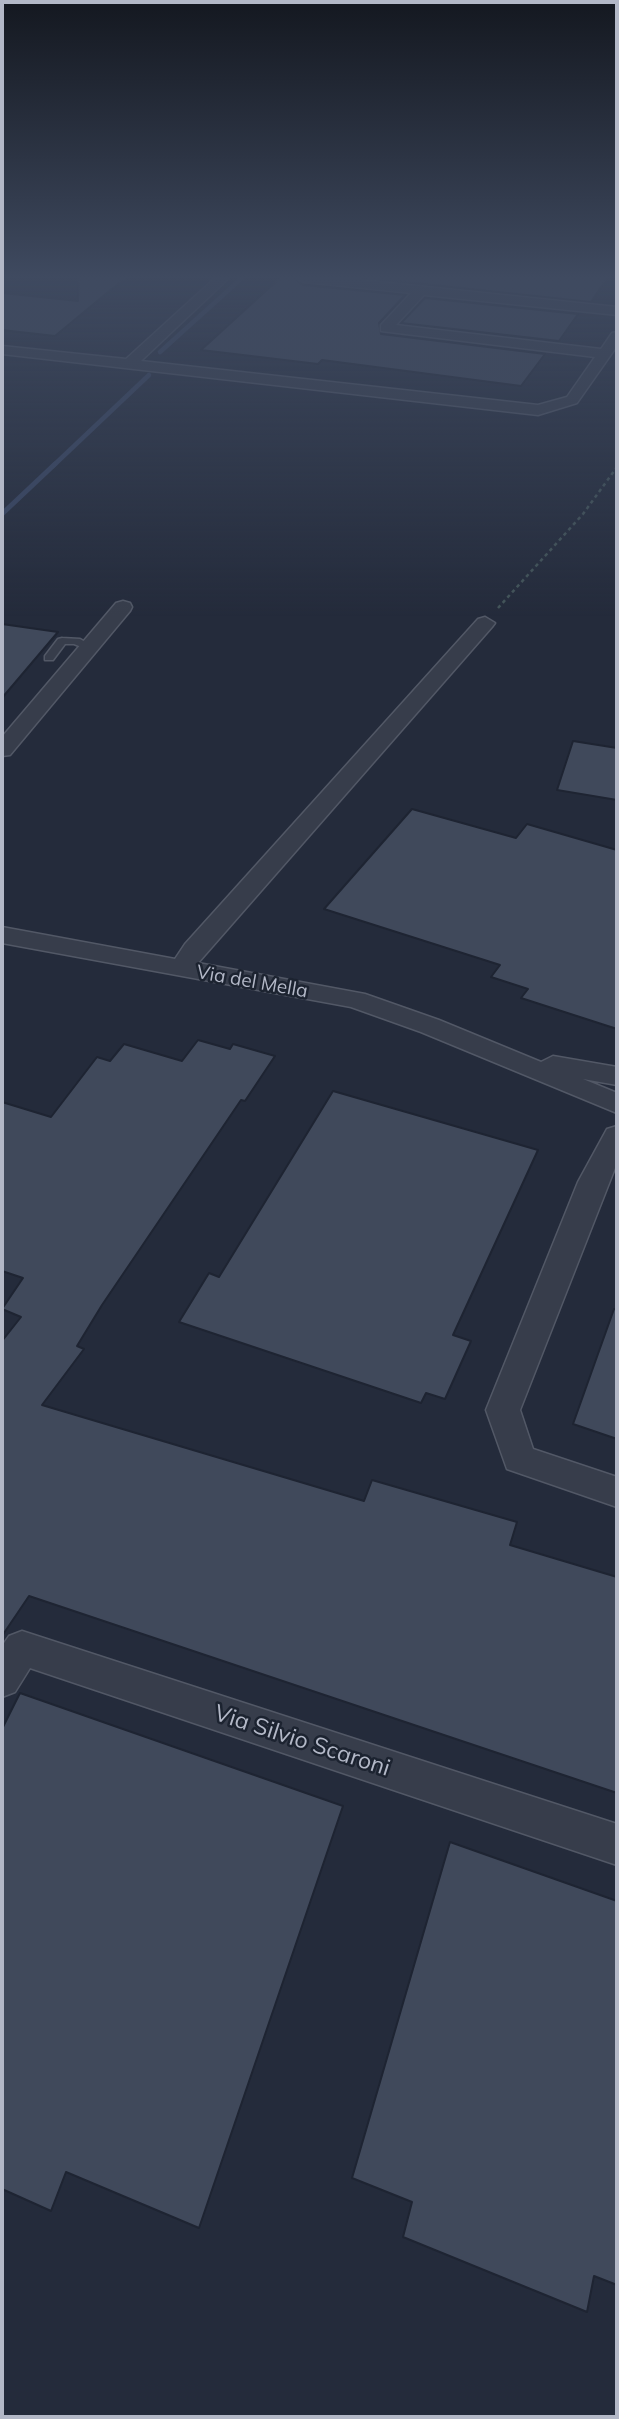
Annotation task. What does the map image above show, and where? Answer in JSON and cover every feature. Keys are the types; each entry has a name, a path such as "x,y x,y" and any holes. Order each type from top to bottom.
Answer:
{"street":[{"path":"354,391 520,410 552,408 572,400 581,391"},
{"path":"2,750 123,607"},
{"path":"181,970 194,949 485,623"},
{"name":"Via del Mella","path":"3,936 356,1000 429,1026 617,1104"},
{"name":"Via del Mella","path":"494,1054 617,1076"},
{"path":"617,1136 593,1182 503,1410 519,1458 617,1492"},
{"path":"593,1182 617,1158"},
{"name":"Via Silvio Scaroni","path":"2,1679 22,1648 617,1845"}],"lane":[{"path":"49,658 62,641 76,641 89,647"}],"path":[{"path":"485,623 583,514 617,467"}],"building":[{"path":"2,624 58,632 2,698"},
{"path":"573,741 617,748 617,800 557,790"},
{"path":"412,809 516,838 527,824 617,850 617,1029 521,998 528,989 491,977 500,965 324,909"},
{"path":"198,1040 230,1049 233,1044 275,1056 245,1101 241,1100 102,1305 77,1346 84,1349 42,1405 364,1501 372,1480 517,1522 510,1545 617,1577 617,1793 29,1596 2,1636 2,1341 21,1317 2,1309 23,1278 2,1271 2,1102 51,1117 97,1057 110,1061 124,1044 182,1061"},
{"path":"333,1091 538,1150 453,1335 471,1341 445,1399 426,1393 421,1403 179,1322 209,1273 219,1277"},
{"path":"614,1309 617,1309 617,1439 573,1424"},
{"path":"20,1693 343,1806 199,2228 66,2172 51,2211 2,2189 2,1729"},
{"path":"450,1842 617,1901 617,2285 594,2276 587,2312 403,2237 412,2202 352,2178"}],"waterway":[{"path":"53,466 132,391"},
{"path":"2,514 55,464"}]}
